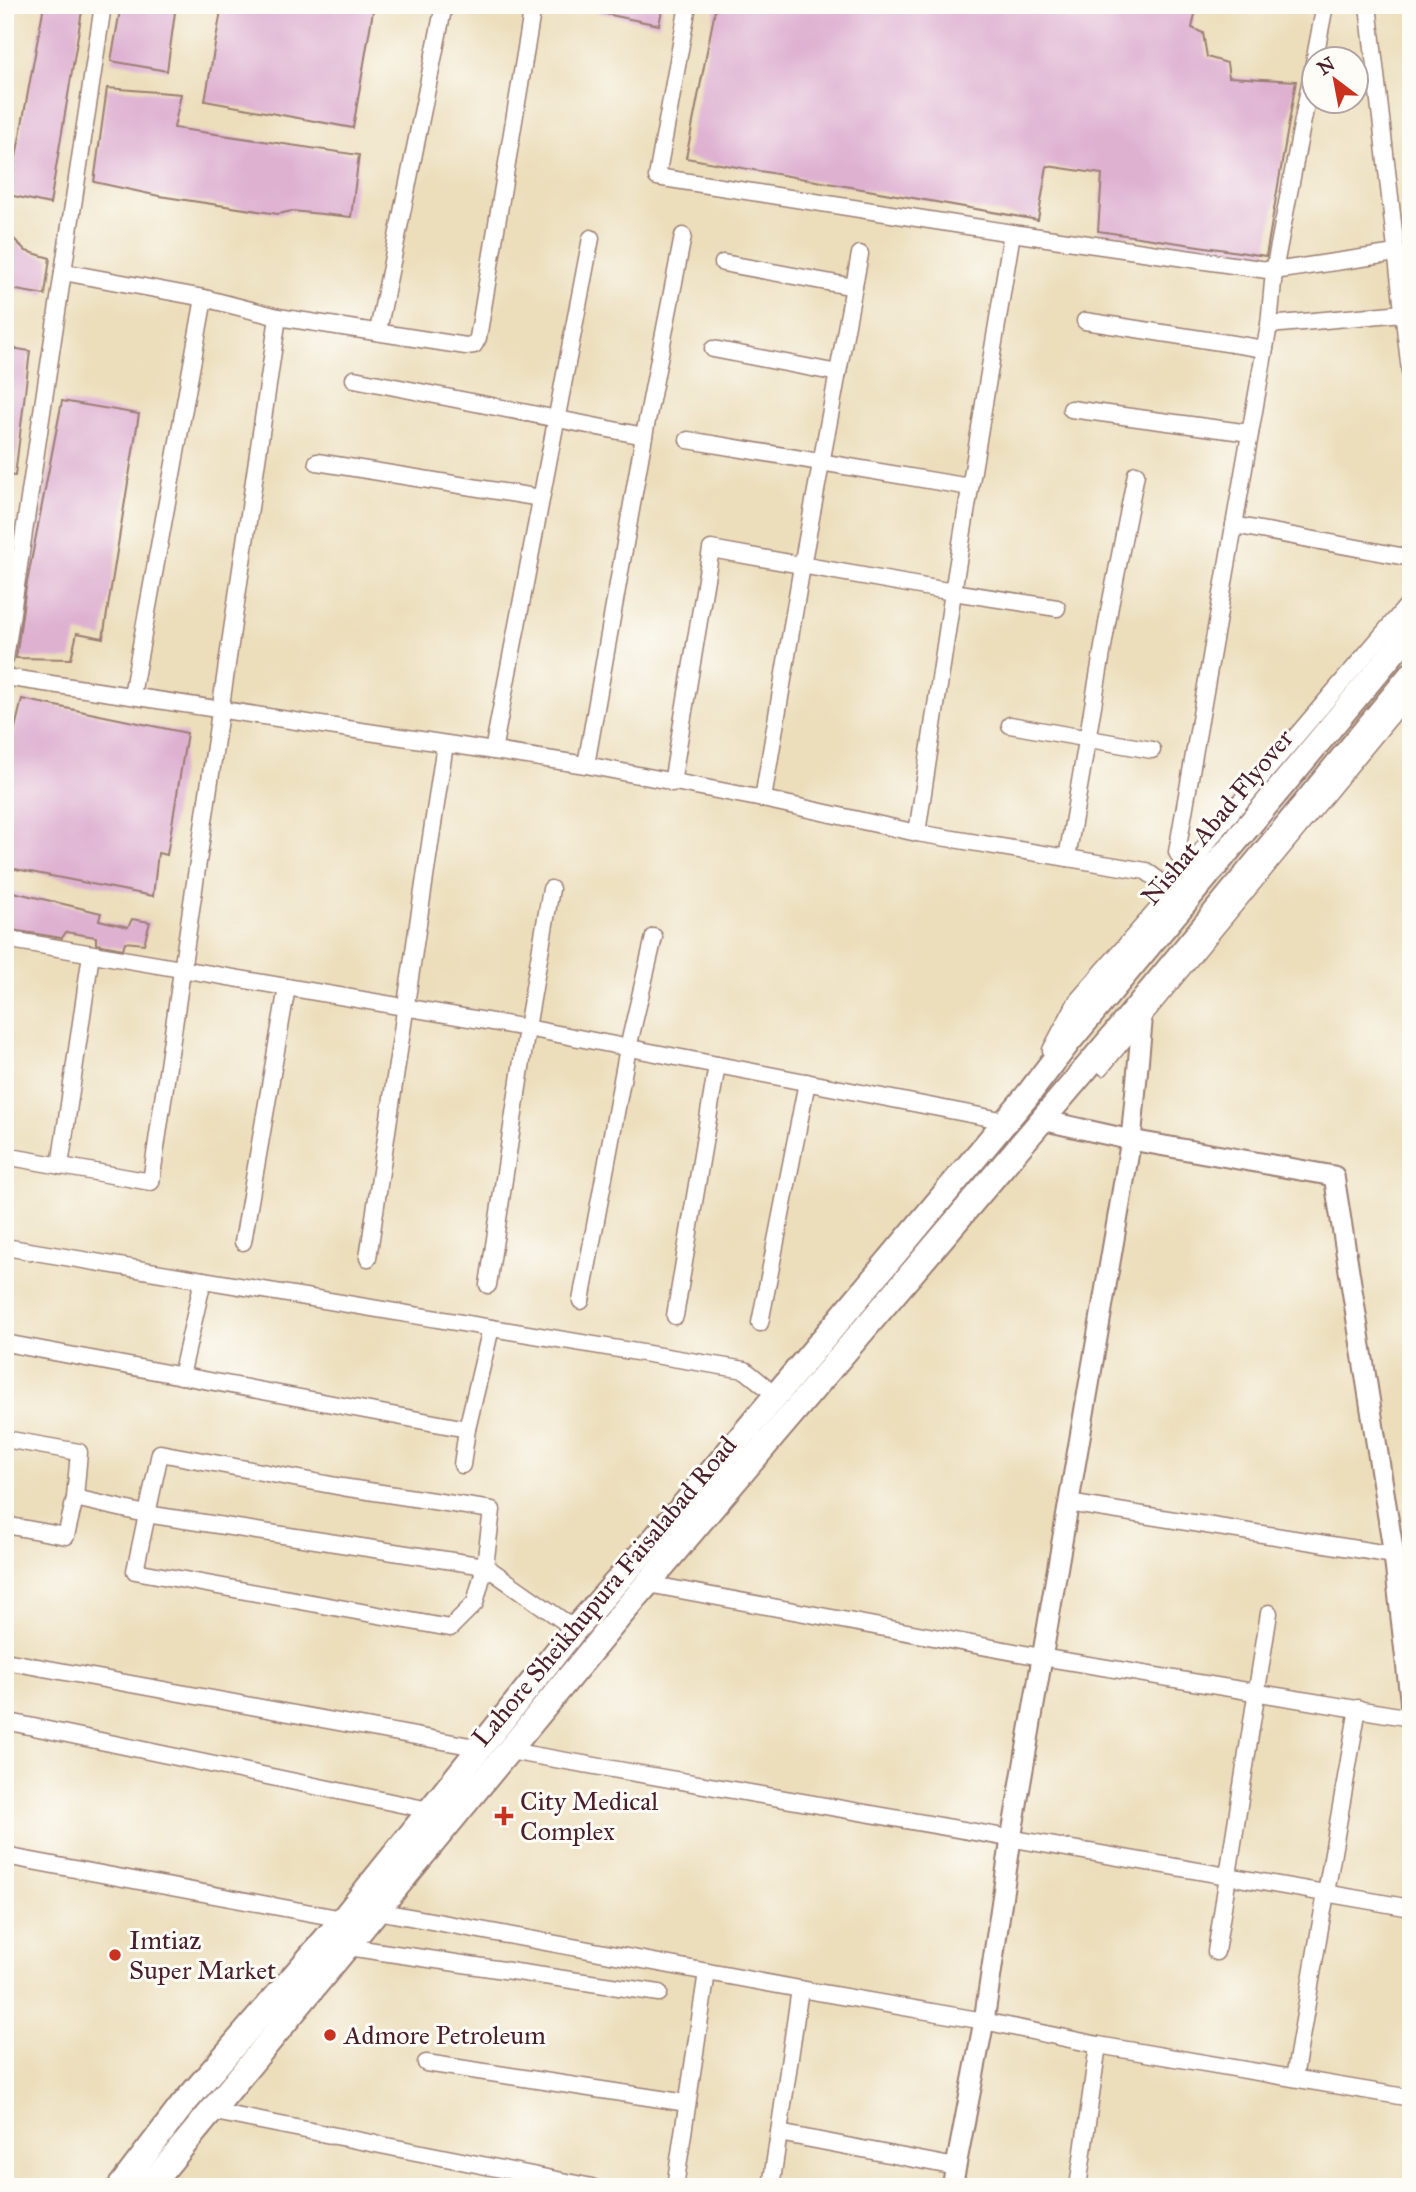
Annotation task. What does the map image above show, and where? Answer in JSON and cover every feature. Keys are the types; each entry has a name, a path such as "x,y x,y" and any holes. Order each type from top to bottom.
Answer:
{"highway":[{"name":"Nishat Abad Flyover","path":"1069,1041 1411,631"},
{"name":"Lahore Sheikhupura Faisalabad Road","path":"149,2187 648,1584 1111,1039 1411,675"},
{"name":"Lahore Sheikhupura Faisalabad Road","path":"120,2187 181,2108 343,1919 575,1629 679,1511 1027,1096 1069,1041"}],"street":[{"path":"5,659 103,5"},
{"path":"378,331 444,5"},
{"path":"688,5 657,177 1274,271 1396,253"},
{"path":"1188,870 1177,852 1269,326 1274,271 1325,5"},
{"path":"1368,5 1411,380"},
{"path":"63,272 204,299 278,317 466,346 474,345 478,338 532,12"},
{"path":"917,834 953,592 1012,233"},
{"path":"586,765 682,236"},
{"path":"493,751 591,238"},
{"path":"763,799 802,566 860,254"},
{"path":"723,262 854,287"},
{"path":"132,695 204,299"},
{"path":"1269,326 1403,313"},
{"path":"5,1156 151,1182 278,317"},
{"path":"1085,321 1265,349"},
{"path":"713,349 838,373"},
{"path":"354,379 644,436"},
{"path":"1071,409 1250,433"},
{"path":"688,440 970,487"},
{"path":"317,462 541,498"},
{"path":"1067,858 1136,474"},
{"path":"1234,525 1411,558"},
{"path":"672,783 711,550 1057,608"},
{"path":"1027,1096 1077,1001 1173,891 1217,828 1411,601"},
{"path":"5,677 586,765 763,799 917,834 1146,871 1173,891"},
{"path":"1010,726 1152,750"},
{"path":"369,1258 445,744"},
{"path":"488,1285 551,889"},
{"path":"581,1301 628,1048 654,937"},
{"path":"5,939 406,1006 1006,1121"},
{"path":"60,1166 91,954"},
{"path":"243,1242 287,986"},
{"path":"952,2187 984,2021 1041,1657 1131,1140 1143,1023"},
{"path":"675,1316 717,1065"},
{"path":"760,1323 807,1082"},
{"path":"1042,1120 1131,1140 1334,1175 1394,1555 1411,1707"},
{"path":"5,1247 745,1370 776,1395"},
{"path":"181,1376 203,1280"},
{"path":"462,1465 467,1429 491,1328"},
{"path":"5,1343 467,1429"},
{"path":"5,1439 79,1452 75,1498 66,1536 5,1525"},
{"path":"160,1454 342,1487 492,1510 485,1566 475,1603 450,1629 135,1571 146,1514 160,1454"},
{"path":"75,1498 146,1514 485,1566 575,1629"},
{"path":"1068,1503 1394,1555"},
{"path":"648,1584 1041,1657 1411,1718"},
{"path":"1216,1952 1269,1613"},
{"path":"5,1661 481,1748"},
{"path":"1294,2078 1358,1708"},
{"path":"5,1721 429,1810"},
{"path":"509,1751 1411,1908"},
{"path":"5,1856 343,1919"},
{"path":"377,1911 984,2021 1098,2045 1411,2098"},
{"path":"348,1947 659,1993"},
{"path":"675,2187 707,1972"},
{"path":"771,2187 800,1989"},
{"path":"1078,2187 1098,2045"},
{"path":"426,2063 687,2103"},
{"path":"210,2111 592,2187"},
{"path":"779,2133 956,2167"},
{"path":"499,2187 502,2170"}],"lane":[{"path":"1103,1071 1411,698"}],"building":[{"path":"44,5 83,5 50,204 9,195"},
{"path":"121,5 176,5 167,71 111,61"},
{"path":"222,5 374,5 353,128 205,101"},
{"path":"596,5 663,5 659,25 596,12"},
{"path":"716,5 1197,5 1192,28 1203,33 1207,57 1227,63 1229,77 1296,81 1266,256 1098,231 1102,174 1047,166 1038,220 686,158"},
{"path":"107,88 181,94 174,128 359,155 351,217 292,211 278,214 159,196 94,182"},
{"path":"5,230 26,251 50,258 45,295 5,288"},
{"path":"5,347 30,351 15,476 5,475"},
{"path":"62,401 139,414 103,638 77,633 71,659 16,658 25,593"},
{"path":"22,699 187,733 167,855 158,853 153,896 5,867 5,770"},
{"path":"5,890 101,913 99,920 128,927 132,919 150,922 144,944 125,942 123,949 96,944 96,937 66,932 62,938 5,929"}],"place":[{"name":"City Medical Complex","path":"504,1816"},
{"name":"Imtiaz Super Market","path":"115,1955"},
{"name":"Admore Petroleum","path":"330,2035"}]}
